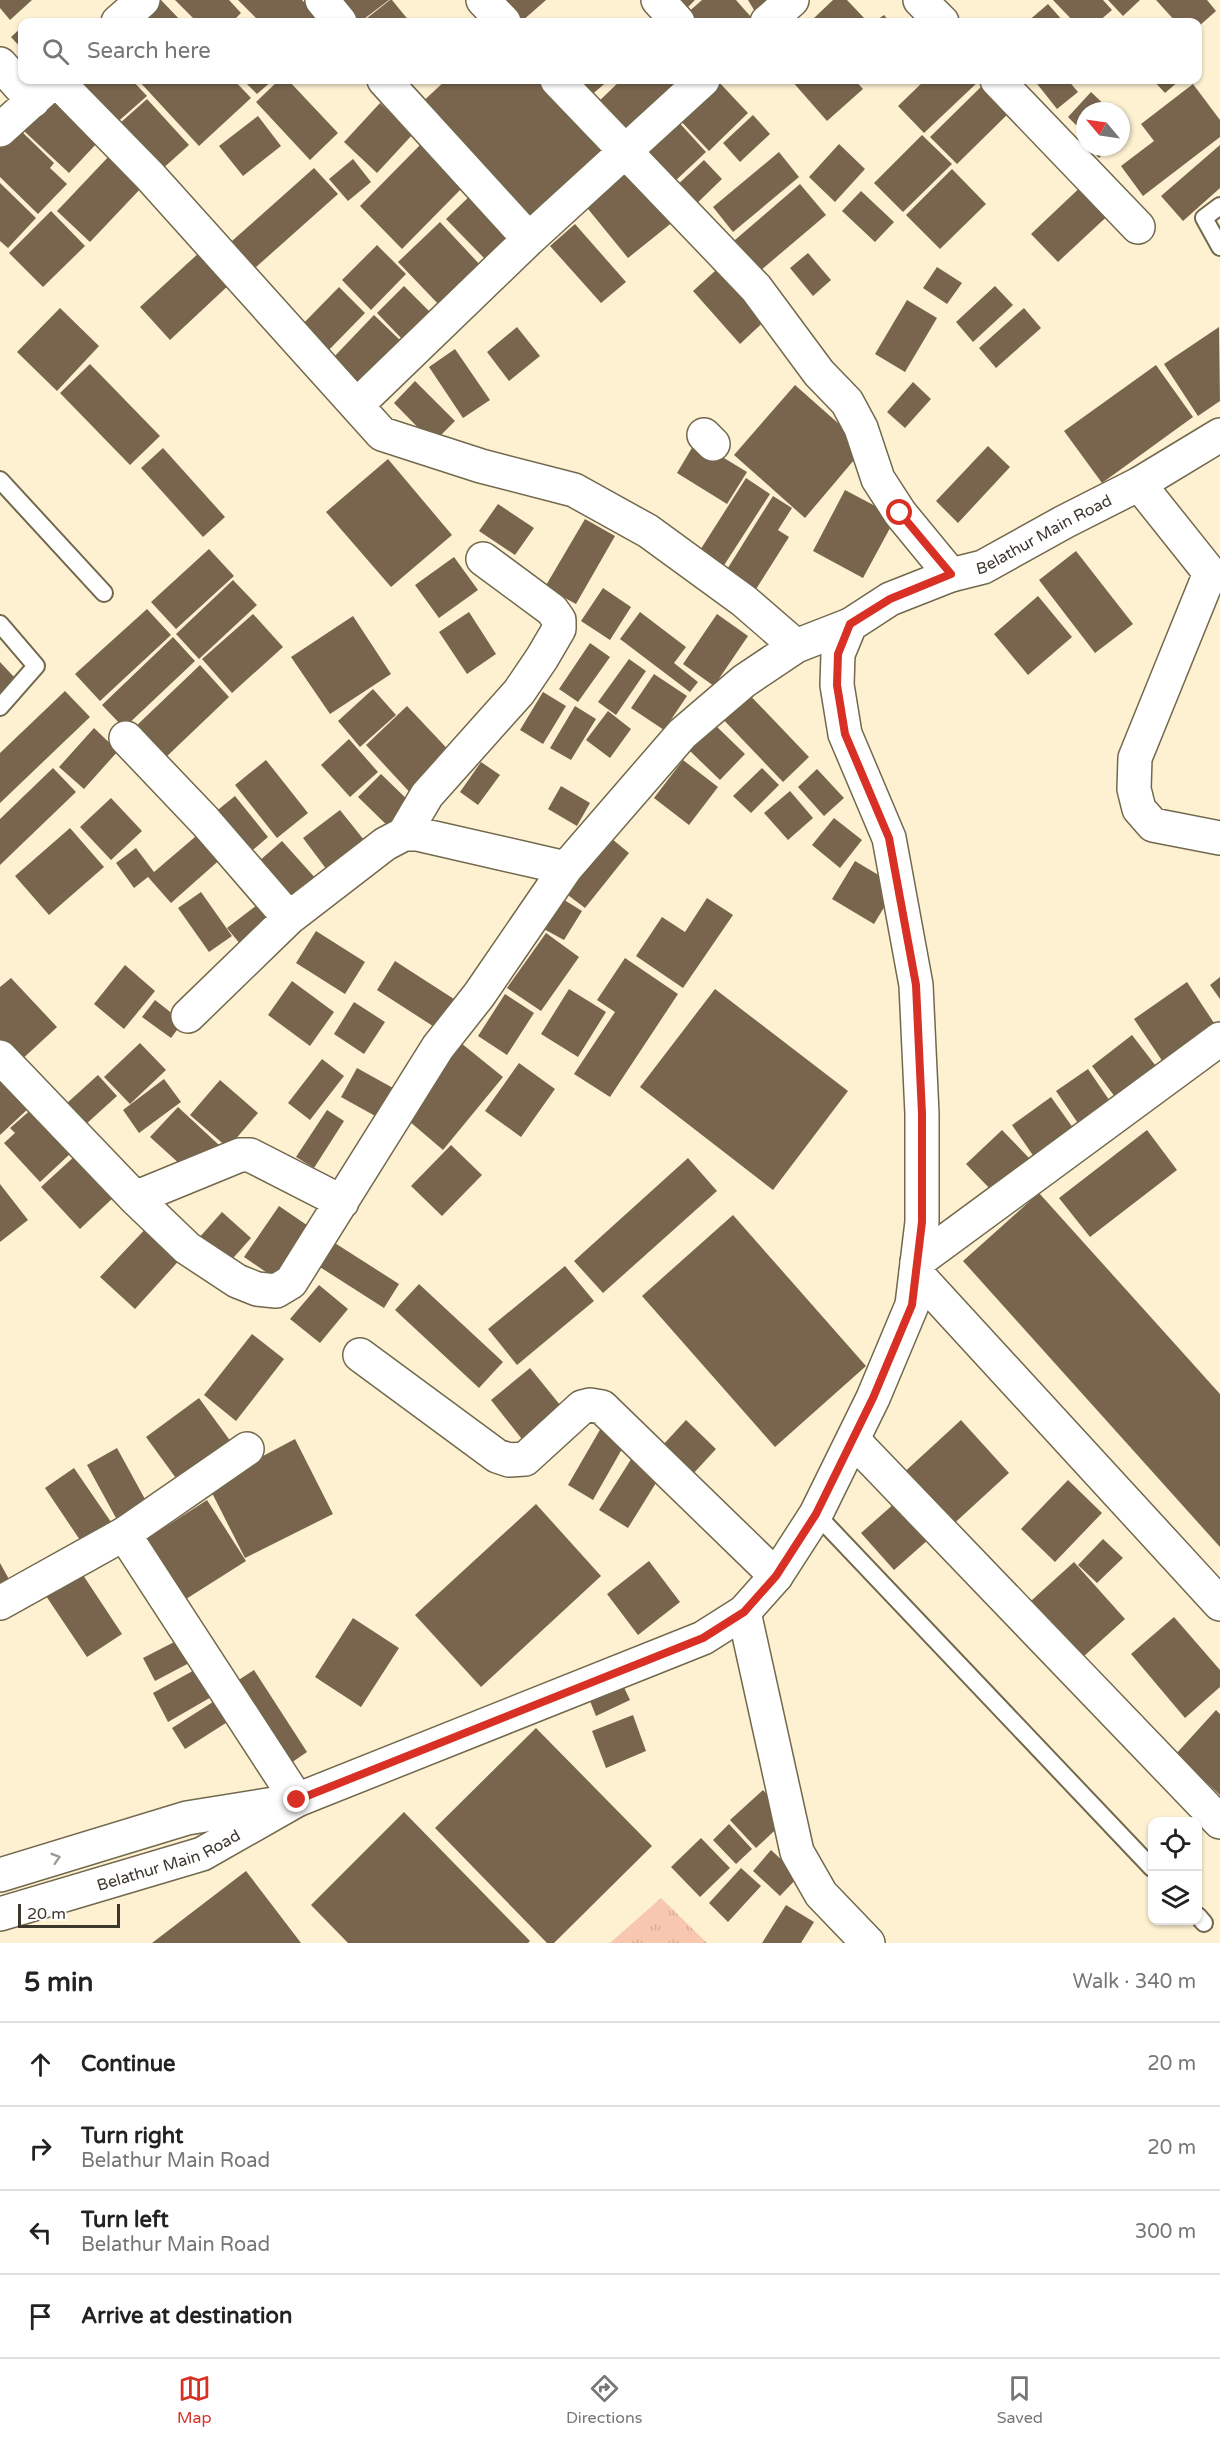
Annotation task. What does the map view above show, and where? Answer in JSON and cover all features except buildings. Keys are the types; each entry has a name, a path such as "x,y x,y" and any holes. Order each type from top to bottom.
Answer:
{"street":[{"path":"123,18 143,0"},
{"path":"322,0 337,18"},
{"path":"483,0 500,18"},
{"path":"658,0 674,18"},
{"path":"772,18 792,0"},
{"path":"920,0 938,18"},
{"path":"0,64 18,73"},
{"path":"388,84 529,238"},
{"path":"561,84 756,288 819,373 847,402 861,428 878,479 900,513 951,574"},
{"path":"357,405 529,238 698,84"},
{"path":"1001,84 1138,227"},
{"path":"0,130 48,87 149,175 357,405 375,428 392,439 574,490 584,495 648,531 744,601 796,646"},
{"name":"Belathur Main Road","path":"0,1914 202,1854 297,1800 703,1638 744,1612 776,1576 816,1514 873,1398 912,1305 922,1222 922,1114 916,985 889,838 845,734 837,685 838,654 850,624 890,599 951,574 982,567 1139,484 1220,435"},
{"path":"1139,484 1215,573 1163,684 1136,758 1134,789 1139,809 1153,825 1220,838"},
{"path":"404,834 427,795 519,692 559,628 559,620 552,610 483,559"},
{"path":"0,1057 135,1198 187,1248 237,1281 257,1289 276,1291 291,1282 438,1047 479,995 566,868 682,734 744,681 796,646 850,624"},
{"path":"126,738 205,821 289,918"},
{"path":"188,1016 289,918 385,844 404,834 417,834 566,868"},
{"path":"1220,1039 917,1267 1220,1604"},
{"path":"135,1198 240,1155 250,1155 342,1202"},
{"path":"360,1355 497,1456 509,1460 525,1459 582,1407 590,1405 602,1407 776,1576"},
{"path":"853,1440 1220,1822"},
{"path":"0,1603 124,1534 247,1449"},
{"path":"124,1534 297,1800"},
{"path":"744,1612 797,1852 821,1894 868,1943"},
{"name":"Belathur Main Road","path":"0,1875 187,1818 297,1800"}],"lane":[{"path":"1220,206 1204,218 1220,247"},
{"path":"0,480 104,593"},
{"path":"0,624 36,666 0,707"},
{"path":"816,1514 1148,1864"}],"green space":[{"path":"661,1898 707,1943 610,1943"}],"route":[{"path":"297,1800 703,1638 744,1612 776,1576 816,1514 873,1398 912,1305 922,1222 922,1114 916,985 889,838 845,734 837,685 838,654 850,624 890,599 951,574 900,513"}]}
